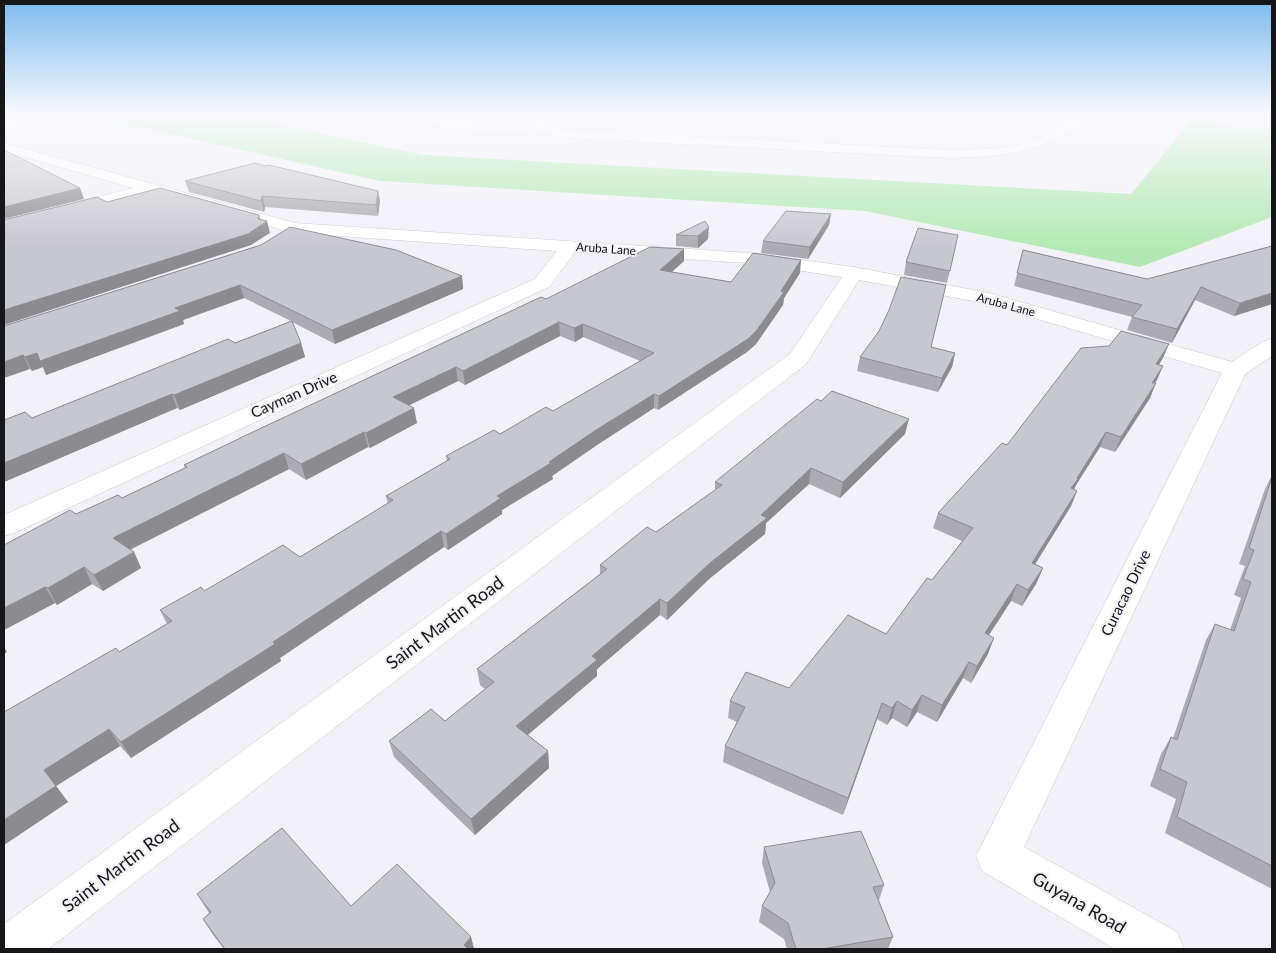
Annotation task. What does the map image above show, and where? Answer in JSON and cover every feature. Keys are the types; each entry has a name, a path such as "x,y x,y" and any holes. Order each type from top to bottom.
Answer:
{"street":[{"name":"Aruba Lane","path":"50,159 294,228 748,258 854,273 982,298 1235,370"},
{"path":"4,226 151,188"},
{"path":"272,242 294,228"},
{"name":"Cayman Drive","path":"4,526 542,283 570,246"},
{"name":"Saint Martin Road","path":"27,944 798,360 854,273"},
{"path":"1235,370 1272,346"},
{"name":"Curacao Drive","path":"998,856 1235,370"},
{"name":"Guyana Road","path":"998,856 1160,949"}],"green space":[{"path":"284,159 505,159 1131,194 1159,159 1272,159 1272,217 1140,267 865,211 380,181"}],"building":[{"path":"4,159 23,159 80,188 4,207"},
{"path":"255,163 378,191 376,205 262,196 261,201 185,181"},
{"path":"160,188 259,215 258,219 267,221 248,234 4,310 4,220 97,197 107,202"},
{"path":"786,211 831,214 810,247 763,241"},
{"path":"705,221 709,227 698,236 676,235"},
{"path":"290,227 396,250 462,276 332,330 240,285 175,308 180,311 40,361 37,353 25,357 23,355 4,362 4,326 261,245"},
{"path":"918,228 958,235 950,271 906,262"},
{"path":"1272,246 1272,293 1240,303 1201,287 1177,329 1132,317 1142,305 1017,273 1023,250 1147,279"},
{"path":"650,247 684,249 660,270 731,282 753,253 801,260 781,291 784,292 757,330 748,339 659,396 654,394 596,430 549,462 551,463 497,496 501,498 446,534 441,531 273,642 275,644 121,742 109,729 44,770 56,786 4,820 4,712 116,648 119,652 172,621 160,610 201,587 204,591 283,545 300,557 393,500 386,496 450,459 446,456 494,430 500,434 546,407 553,411 654,353 583,324 574,328 559,322 463,371 456,367 393,397 414,408 366,433 364,432 301,464 284,453 113,538 134,552 94,575 84,567 48,588 45,587 4,608 4,545 70,510 76,514 118,495 122,498 187,467 184,465 255,431 541,297 546,299"},
{"path":"901,277 946,285 931,347 955,353 942,378 860,357 879,331"},
{"path":"292,321 301,343 4,463 4,420 25,412 32,418 228,339 235,343"},
{"path":"1121,331 1169,344 1156,364 1163,366 1152,383 1156,383 1121,437 1106,432 1071,488 1077,491 1032,563 1043,568 1028,590 1017,584 985,633 994,638 977,666 969,662 942,705 922,695 912,710 897,701 892,708 882,703 848,798 725,746 745,707 730,701 746,672 789,688 848,615 886,634 927,578 932,580 973,528 938,513 1002,443 1007,445 1081,348 1109,346"},
{"path":"832,391 909,419 843,482 811,468 761,515 767,518 710,563 667,603 660,599 592,656 597,660 516,726 548,751 471,819 389,741 431,709 445,721 494,682 477,669 607,569 600,565 647,527 656,532 722,485 715,482 817,399 821,401"},
{"path":"1272,477 1272,866 1177,817 1187,782 1160,769 1171,737 1177,740 1215,624 1234,631 1251,582 1243,579 1254,550 1249,548"},
{"path":"282,828 351,906 397,864 471,937 464,945 468,949 225,949 203,919 211,912 197,894"},
{"path":"861,831 884,885 873,887 893,937 822,949 796,949 788,923 762,906 775,883 764,847"}]}
